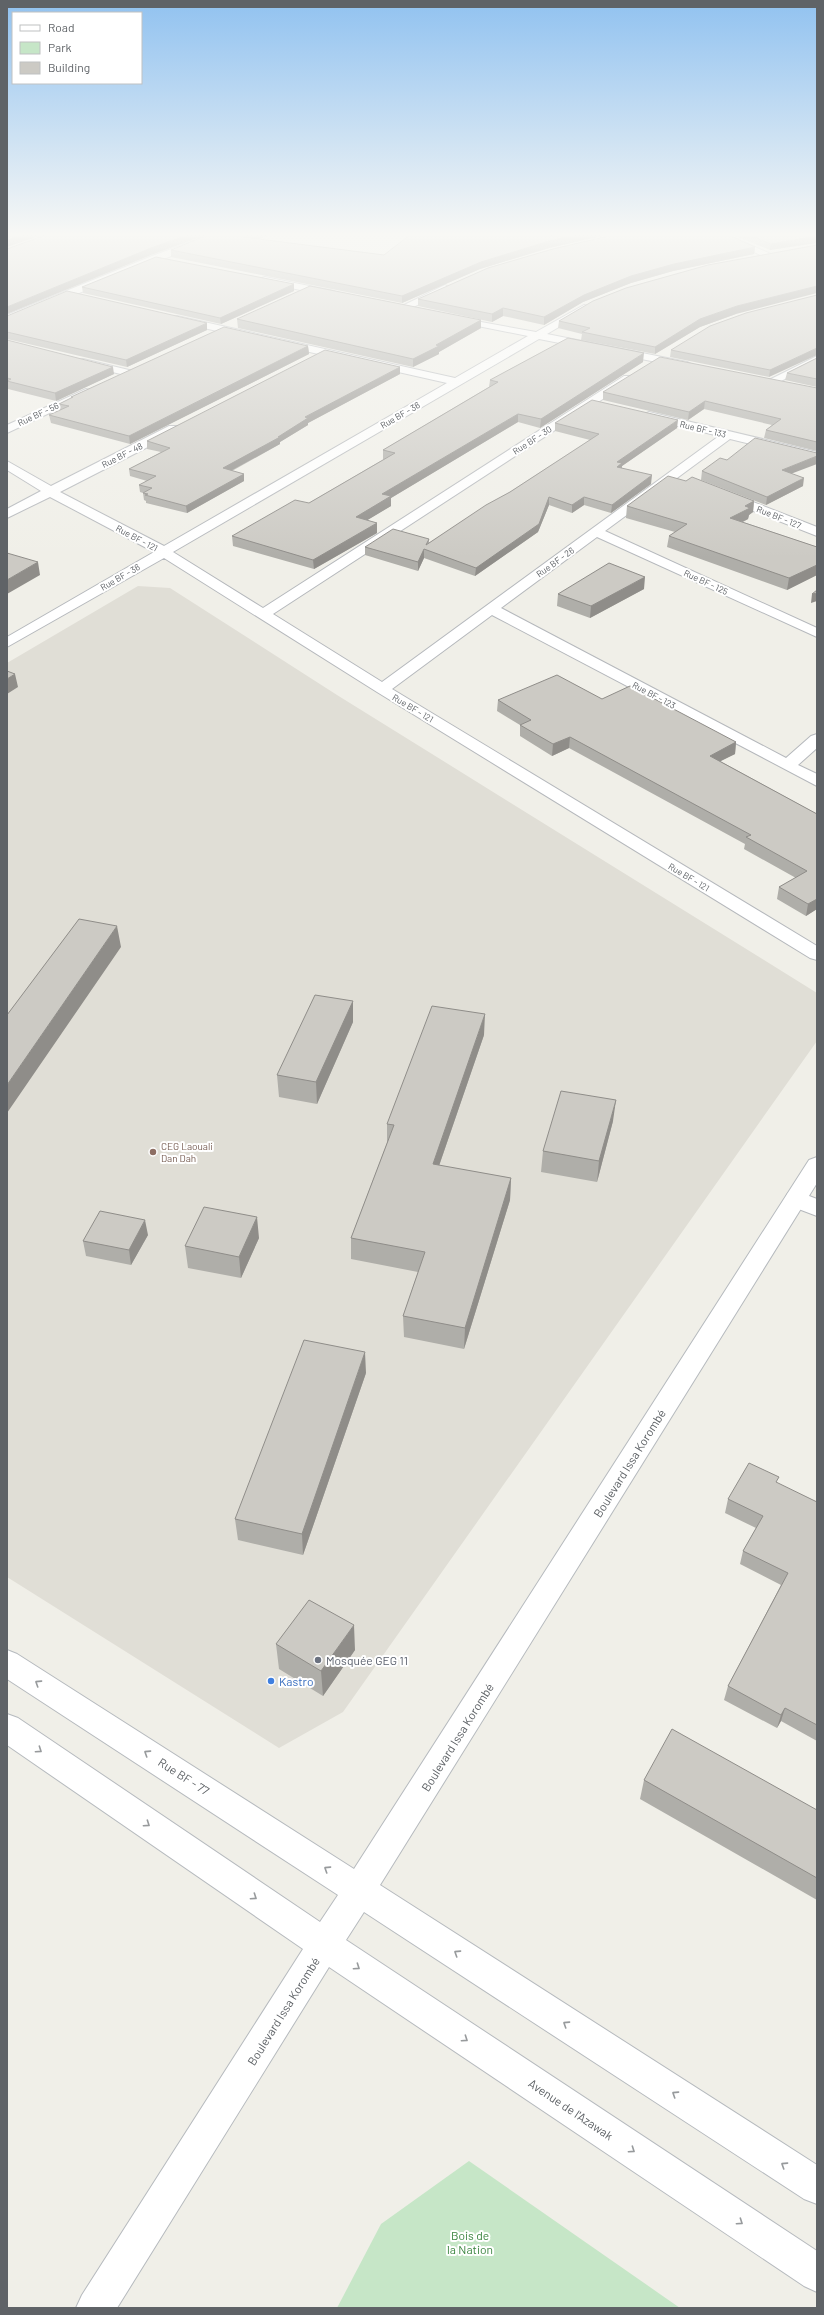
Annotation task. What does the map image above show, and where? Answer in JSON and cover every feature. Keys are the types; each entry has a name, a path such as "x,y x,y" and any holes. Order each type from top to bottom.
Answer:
{"street":[{"path":"280,342 457,382"},
{"name":"Rue BF - 36","path":"7,643 526,342"},
{"path":"573,342 696,367"},
{"name":"Rue BF - 30","path":"263,614 671,351"},
{"path":"309,359 323,352"},
{"path":"786,386 767,382 817,359"},
{"path":"76,360 132,371 115,379"},
{"name":"Rue BF - 56","path":"7,429 93,389"},
{"path":"590,402 605,406"},
{"name":"Rue BF - 133","path":"636,413 817,456"},
{"name":"Rue BF - 48","path":"7,514 183,423"},
{"name":"Rue BF - 26","path":"382,689 728,434"},
{"name":"Rue BF - 121","path":"7,465 51,492 164,552 382,689 817,954"},
{"path":"673,475 688,480"},
{"name":"Rue BF - 127","path":"716,492 817,532"},
{"name":"Rue BF - 125","path":"596,532 817,633"},
{"name":"Rue BF - 123","path":"491,609 817,781"},
{"path":"788,765 817,740"},
{"name":"Boulevard Issa Korombé","path":"96,2308 360,1890 806,1204 817,1165"},
{"name":"Rue BF - 77","path":"7,1663 360,1890"},
{"path":"7,1728 325,1945"},
{"path":"360,1890 817,2186"},
{"name":"Avenue de l'Azawak","path":"325,1945 817,2273"}],"shaded area":[{"name":"CEG Laouali Dan Dah","path":"138,586 170,588 337,695 817,993 817,1041 343,1712 279,1748 7,1577 7,663"}],"green space":[{"name":"Bois de la Nation","path":"469,2161 680,2308 337,2308 381,2224"}],"building":[{"path":"7,342 15,342 113,367 55,393 7,381 11,379 7,378"},
{"path":"50,342 165,342 126,360"},
{"path":"191,342 290,342 308,346 129,436 49,415 69,406 59,404 73,397 71,397"},
{"path":"338,342 441,342 436,345 439,346 413,359"},
{"path":"561,342 588,342 644,353 541,419 518,414 382,494 391,496 356,517 377,523 313,560 232,536 295,500 309,503 395,453 383,450 498,382 490,380"},
{"path":"631,342 663,342 655,347"},
{"path":"684,342 817,342 817,348 770,370 671,350"},
{"path":"325,350 400,367 305,417 308,418 278,437 280,437 223,468 244,474 186,506 145,495 148,494 143,493 152,488 139,485 156,476 129,469 170,448 147,441"},
{"path":"660,357 817,388 817,442 766,430 781,419 705,401 689,412 603,392"},
{"path":"817,358 817,379 787,373"},
{"path":"592,400 678,420 617,462 622,463 617,467 652,475 612,505 584,497 572,505 549,497 539,524 476,568 424,549 418,562 365,547 393,529 429,539 426,545 486,505 510,492 599,434 555,423"},
{"path":"755,438 817,453 817,456 782,470 804,478 767,497 702,471 720,458 727,460"},
{"path":"668,476 686,481 692,477 754,501 745,506 750,508 730,518 817,547 817,565 789,578 669,536 687,524 627,506"},
{"path":"7,553 38,562 7,580"},
{"path":"609,563 645,577 591,606 558,594"},
{"path":"7,671 15,674 7,679"},
{"path":"557,675 602,699 630,686 736,742 710,756 817,814 817,899 808,904 779,887 807,871 746,837 751,835 570,737 553,744 520,725 531,720 498,700"},
{"path":"79,919 117,926 7,1085 7,1015"},
{"path":"315,995 353,1001 316,1082 277,1075"},
{"path":"432,1006 485,1014 433,1164 511,1178 465,1328 403,1316 425,1252 351,1238 394,1125 387,1124"},
{"path":"561,1091 616,1100 599,1161 543,1151"},
{"path":"204,1207 257,1217 239,1257 185,1246"},
{"path":"100,1211 145,1220 129,1250 83,1241"},
{"path":"304,1340 365,1352 302,1534 235,1519"},
{"path":"749,1463 779,1477 776,1482 817,1502 817,1725 785,1708 781,1715 728,1686 788,1573 743,1551 763,1516 728,1499"},
{"path":"309,1600 354,1625 321,1671 276,1644"},
{"path":"672,1729 817,1810 817,1878 644,1780"}],"place":[{"name":"CEG Laouali Dan Dah","path":"153,1152"},
{"name":"Mosquée GEG 11","path":"318,1660"},
{"name":"Kastro","path":"271,1681"}]}
